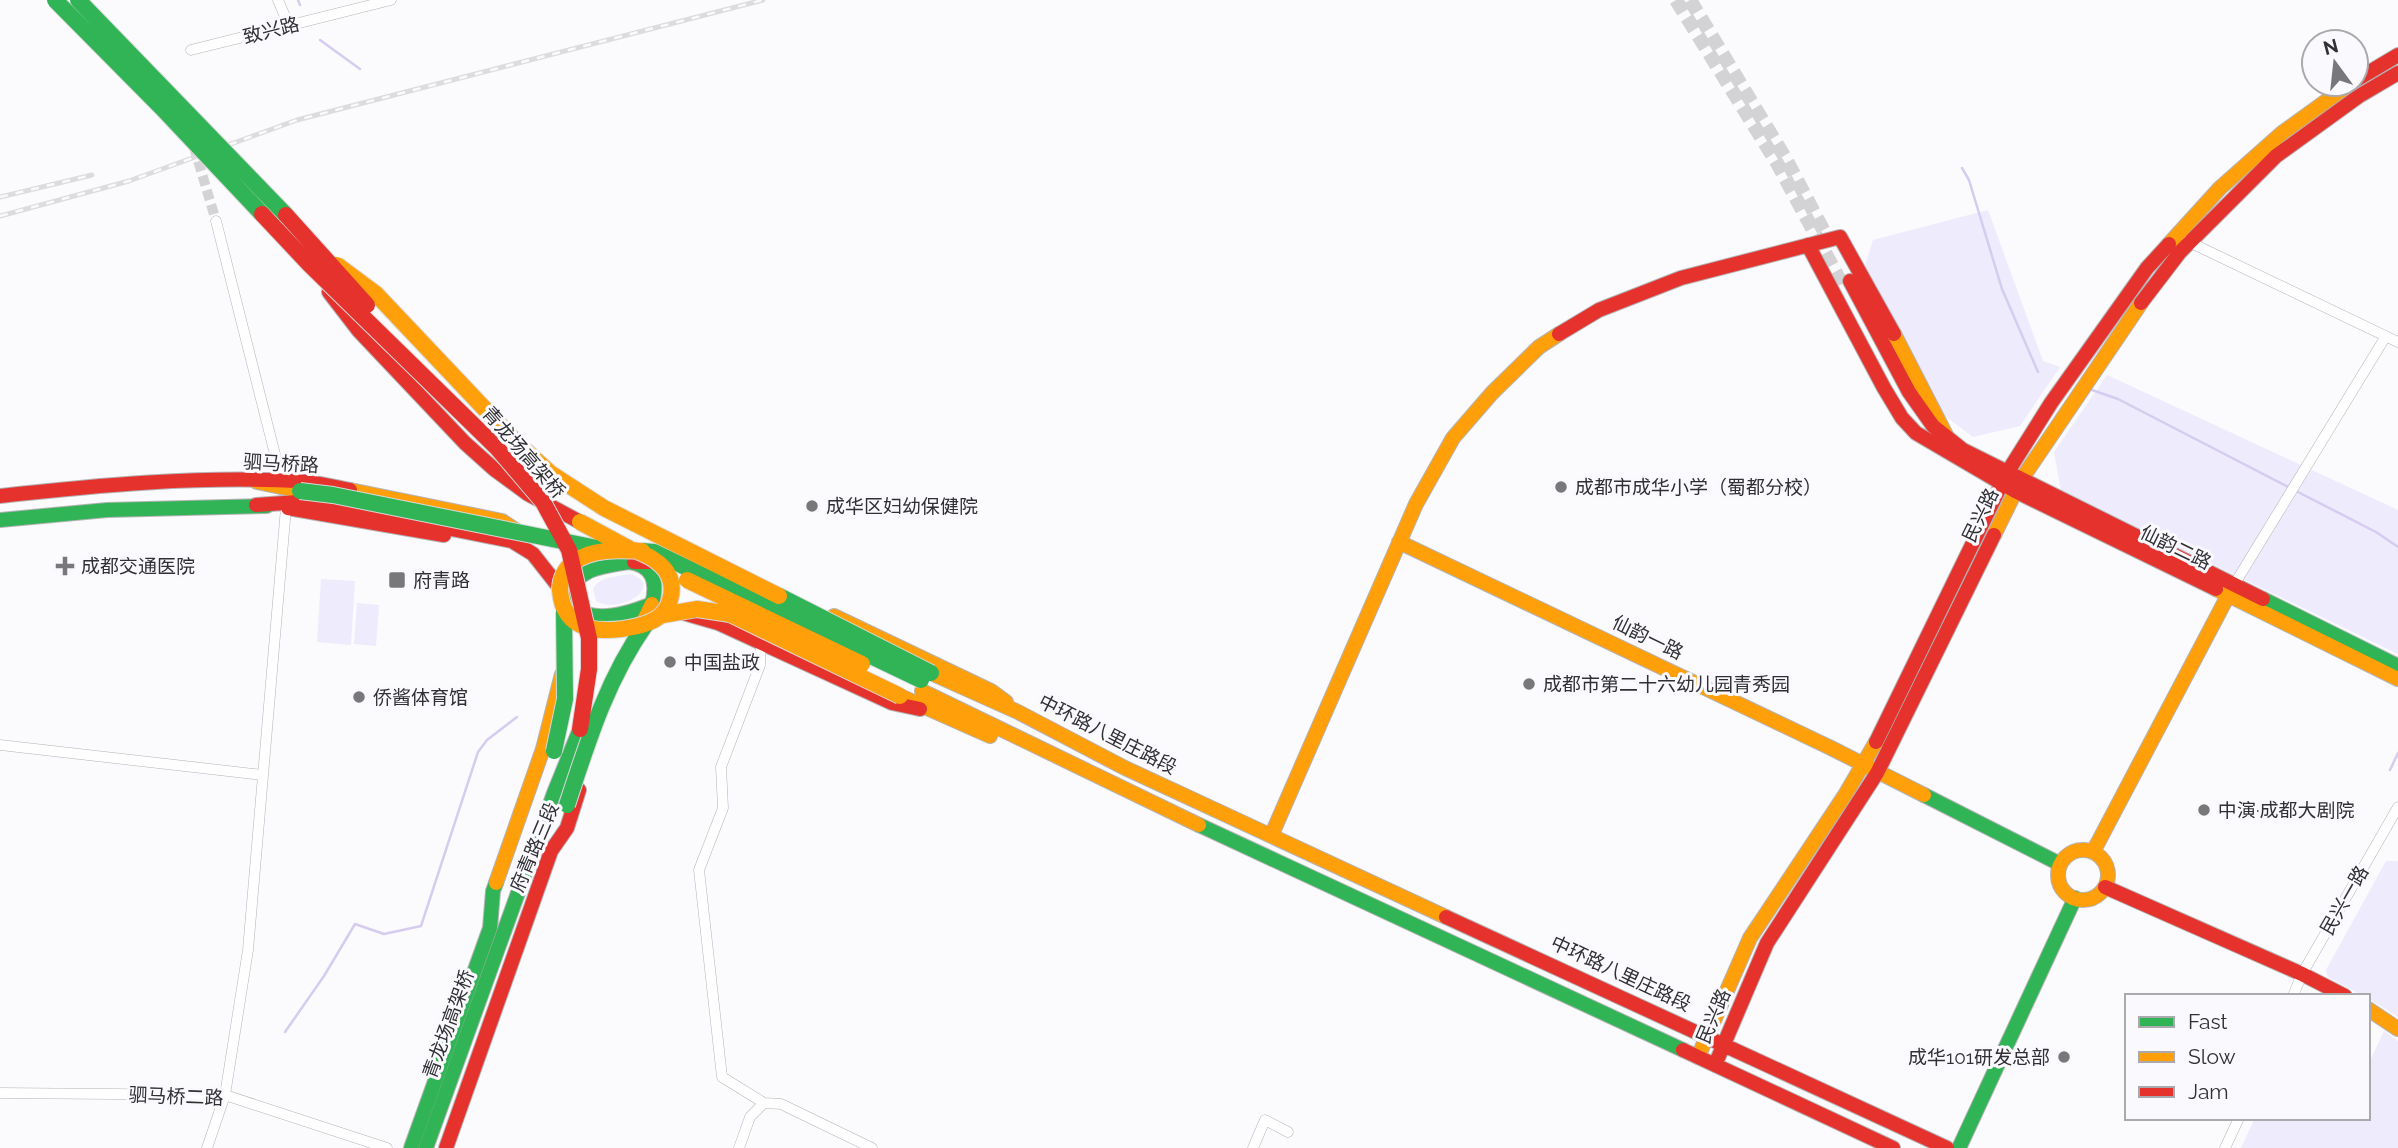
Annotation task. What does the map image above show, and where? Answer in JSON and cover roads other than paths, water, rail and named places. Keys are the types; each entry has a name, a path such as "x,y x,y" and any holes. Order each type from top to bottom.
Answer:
{"main road":[{"name":"青龙场高架桥","path":"53,0 171,117 309,264 497,448 543,502 569,551 589,638 589,669 580,729 554,793 426,1148"},
{"name":"青龙场高架桥","path":"78,0 320,251 369,307 547,489 572,532 584,562 596,620 598,674 587,731 435,1148"},
{"path":"2370,72 2398,55"},
{"name":"民兴路","path":"2183,239 2276,156 2347,103 2398,73"},
{"name":"民兴路","path":"1715,1065 1767,943 1870,769 2011,482 2220,188 2282,133 2331,98"},
{"name":"仙韵二路","path":"1808,245 1840,237 1845,281"},
{"path":"1272,834 1416,503 1453,438 1492,393 1539,347 1599,310 1681,278 1808,245"},
{"name":"仙韵二路","path":"1808,245 1845,281 1909,392 1944,444 2011,482 2231,590 2398,666"},
{"name":"中环路八里庄路段","path":"320,251 376,294 509,436 550,473 604,508 1108,783 1893,1148"},
{"name":"中环路八里庄路段","path":"309,264 359,331 465,443 528,494 705,589 927,682 1018,712 1125,768 1947,1148"},
{"name":"驷马桥路","path":"0,496 108,484 206,481 300,481 380,495 502,521 527,538 568,599"},
{"path":"257,482 295,500 524,545 534,553 568,599 587,614 696,607 712,608 730,614 940,714 1046,761 1108,783"},
{"path":"0,520 107,510 256,505 333,495 634,556 718,561 991,691 1018,712"},
{"name":"仙韵一路","path":"1399,542 1870,769 2060,864"},
{"path":"608,551 576,560 562,572 576,624 603,630 646,624"},
{"path":"489,928 554,751 565,699 568,599 575,582 588,571 634,556 660,554 927,682 1084,754 1125,768"},
{"name":"府青路三段","path":"446,1148 551,851 567,828 602,713 619,672 657,609 671,601 670,578 662,563 634,556"},
{"path":"2093,852 2231,590"},
{"name":"仙韵二路","path":"2231,590 2398,679"},
{"name":"府青路三段","path":"411,1148 489,928 493,891 543,749 568,599"},
{"path":"551,851 614,675 629,645 657,609"},
{"path":"657,609 718,623 892,703 940,714"},
{"name":"民兴路","path":"1698,1057 1750,939 1870,769"},
{"path":"2086,850 2093,852 2105,862 2108,870 2105,887 2092,898 2075,898 2061,888 2058,880 2060,864 2071,853 2086,850"},
{"path":"2105,887 2341,994"},
{"path":"1959,1148 2075,898"},
{"path":"2370,1010 2398,1029"}],"street":[{"path":"53,0 137,85 173,107 186,123"},
{"path":"278,0 289,26"},
{"name":"致兴路","path":"191,50 391,0"},
{"path":"216,221 282,482"},
{"path":"2183,239 2398,342"},
{"path":"2231,590 2386,337"},
{"path":"207,1148 225,1095 248,950 263,775 295,500"},
{"path":"761,643 760,665 721,767 723,808 699,870 722,1077 764,1103 781,1104 872,1148"},
{"path":"0,745 263,775"},
{"name":"民兴一路","path":"2295,994 2302,974 2398,807"},
{"name":"驷马桥二路","path":"0,1093 225,1095 387,1148"},
{"path":"739,1148 750,1117 764,1103"},
{"path":"1253,1148 1265,1120 1288,1132"},
{"path":"2225,1148 2238,1120"}],"waterway":[{"path":"298,0 300,5"},
{"path":"320,40 360,69"},
{"path":"1962,168 1969,180 2002,289 2038,372"},
{"path":"2092,390 2118,399 2290,488"},
{"path":"2296,491 2376,532 2398,547"},
{"path":"285,1032 324,976 355,924 384,934 421,926 478,752 487,740 517,717"},
{"path":"2390,770 2398,753"}],"tunnel":[{"path":"1676,0 1777,163 1843,286"},
{"path":"1690,0 1786,159 1828,239"},
{"path":"194,147 216,221"}],"railway":[{"path":"0,216 129,181 297,120 763,0"},
{"path":"0,197 92,175"}],"place":[{"name":"成都市成华小学（蜀都分校）","path":"1561,487"},
{"name":"成华区妇幼保健院","path":"812,506"},
{"name":"成都交通医院","path":"65,566"},
{"name":"府青路","path":"397,580"},
{"name":"中国盐政","path":"670,662"},
{"name":"成都市第二十六幼儿园青秀园","path":"1529,684"},
{"name":"侨酱体育馆","path":"359,697"},
{"name":"中演·成都大剧院","path":"2204,810"},
{"name":"成华101研发总部","path":"2064,1057"}]}
